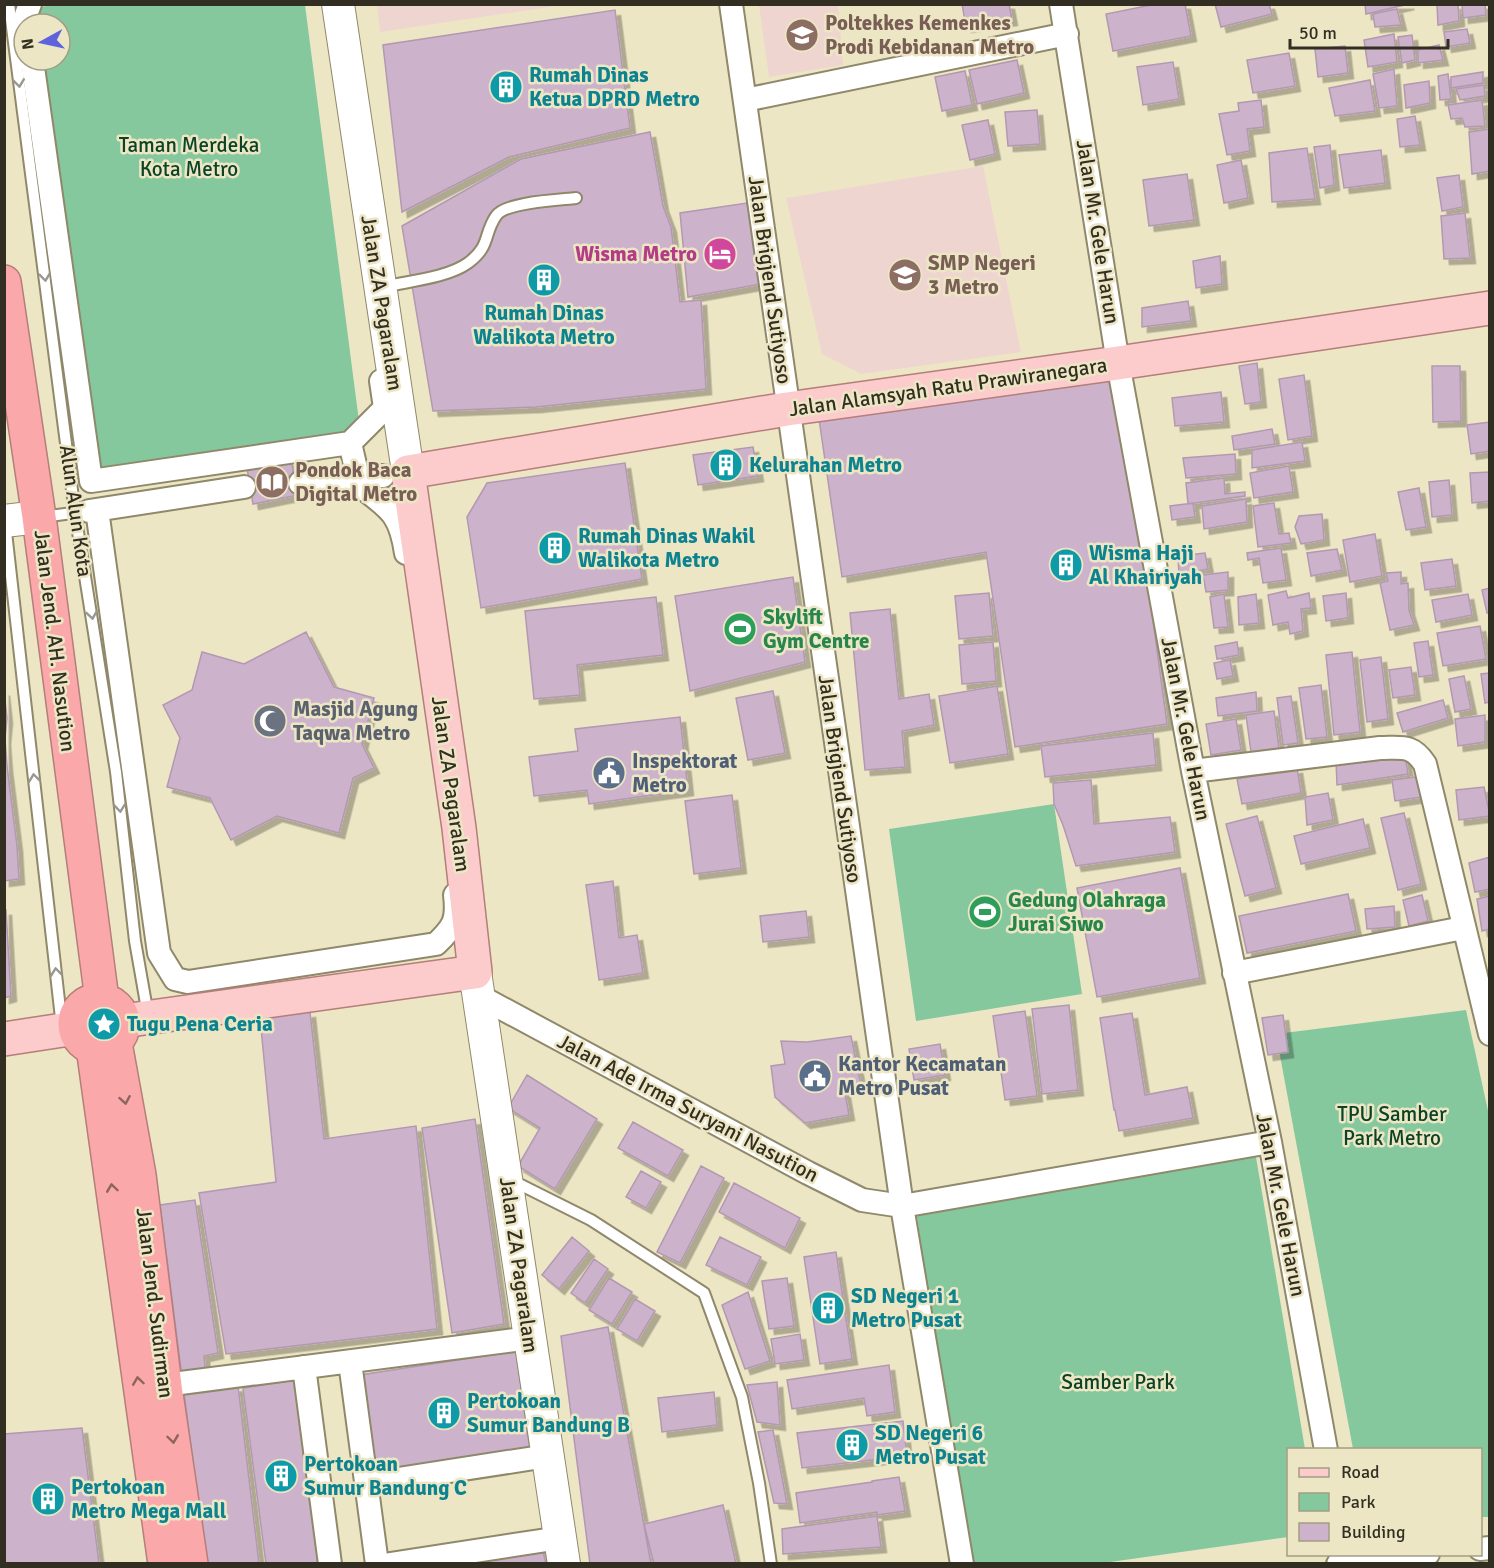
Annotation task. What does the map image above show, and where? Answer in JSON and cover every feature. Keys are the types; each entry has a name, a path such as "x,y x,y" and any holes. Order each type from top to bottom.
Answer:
{"highway":[{"name":"Jalan Jend. AH. Nasution","path":"4,282 39,517 103,1026"},
{"name":"Jalan Jend. Sudirman","path":"103,1026 139,1174 165,1386 191,1563"},
{"name":"Jalan Jend. Sudirman","path":"103,1026 165,1563"}],"main road":[{"name":"Jalan Alamsyah Ratu Prawiranegara","path":"395,474 787,409 1490,308"},
{"name":"Jalan ZA Pagaralam","path":"395,474 459,828 477,984"},
{"path":"4,1039 477,984"}],"street":[{"path":"34,72 91,481 350,443 385,408 324,4"},
{"name":"Jalan ZA Pagaralam","path":"338,4 380,288 395,474"},
{"name":"Jalan Brigjend Sutiyoso","path":"731,4 902,1206 962,1563"},
{"name":"Jalan Mr. Gele Harun","path":"1061,4 1118,363 1193,771 1233,973 1270,1142 1326,1448"},
{"path":"745,100 1067,34"},
{"path":"244,487 87,512 159,953 175,980 188,982 436,944 452,928 457,912 403,533 389,507 360,486 350,443"},
{"path":"300,483 395,474"},
{"path":"5,521 39,517"},
{"path":"1193,771 1380,748 1406,747 1417,752 1425,764 1462,928 1490,1034"},
{"path":"1233,973 1462,928"},
{"name":"Jalan ZA Pagaralam","path":"477,984 562,1551"},
{"name":"Jalan Ade Irma Suryani Nasution","path":"477,984 862,1200 902,1206 1270,1142"},
{"path":"165,1386 530,1338"},
{"path":"350,1362 377,1563"},
{"path":"304,1367 330,1563"},
{"path":"366,1484 548,1456"},
{"path":"390,1563 562,1551"},
{"path":"1344,1560 1416,1558"}],"lane":[{"name":"Alun Alun Kota","path":"9,4 87,512 135,941 103,1026"},
{"path":"380,288 452,271 467,263 484,248 496,215 507,208 576,198"},
{"path":"39,517 87,512"},
{"path":"5,521 103,1026"},
{"path":"506,1177 591,1220 704,1293 742,1397 759,1483 771,1563"}],"shaded area":[{"path":"377,4 570,4 380,32 377,5"},
{"name":"Poltekkes Kemenkes Prodi Kebidanan Metro","path":"759,5 838,5 843,65 769,77"},
{"name":"SMP Negeri 3 Metro","path":"983,166 1021,352 861,374 822,354 786,198"}],"green space":[{"name":"Taman Merdeka Kota Metro","path":"61,4 305,5 360,429 97,469 41,72 72,72 72,12 32,12 32,8"},
{"name":"Gedung Olahraga Jurai Siwo","path":"1054,804 1082,994 916,1021 889,829"},
{"name":"TPU Samber Park Metro","path":"1466,1010 1490,1120 1489,1517 1482,1517 1482,1448 1353,1448 1276,1034"},
{"name":"Samber Park","path":"1256,1157 1305,1448 1287,1448 1287,1537 1103,1563 970,1563 916,1211"}],"building":[{"path":"962,4 1009,4 1012,20 966,27"},
{"path":"1156,4 1185,4 1191,36 1113,51 1106,14"},
{"path":"1215,4 1269,4 1272,14 1221,27"},
{"path":"1365,4 1409,4 1366,14"},
{"path":"1458,4 1459,21 1438,25 1437,5"},
{"path":"1462,4 1485,4 1486,15 1463,18"},
{"path":"1397,9 1401,25 1375,27 1373,14"},
{"name":"Rumah Dinas Ketua DPRD Metro","path":"615,10 630,128 509,157 402,212 383,45"},
{"path":"1467,29 1470,43 1446,47 1444,32"},
{"path":"1394,34 1397,62 1368,67 1364,40"},
{"path":"1412,35 1415,60 1402,63 1398,37"},
{"path":"1439,45 1443,60 1418,63 1418,50"},
{"path":"1345,46 1348,73 1318,77 1315,49"},
{"path":"1289,53 1295,86 1253,93 1247,60"},
{"path":"1017,60 1024,93 977,104 969,70"},
{"path":"1173,62 1179,99 1143,105 1137,67"},
{"path":"1394,69 1397,106 1379,108 1373,74"},
{"path":"965,71 972,105 942,111 935,77"},
{"path":"1483,72 1483,83 1451,88 1451,77"},
{"path":"1448,74 1451,99 1440,100 1438,76"},
{"path":"1370,80 1375,111 1335,116 1329,88"},
{"path":"1429,81 1430,103 1406,108 1404,85"},
{"path":"1484,85 1485,96 1460,100 1456,89"},
{"path":"1261,100 1264,127 1247,129 1250,151 1227,155 1219,114 1239,111 1238,103"},
{"path":"1482,100 1485,126 1465,127 1462,118 1451,119 1448,105"},
{"path":"1037,110 1040,144 1008,146 1005,112"},
{"path":"1415,116 1420,145 1400,147 1397,119"},
{"path":"988,120 995,154 970,160 962,125"},
{"path":"1490,129 1490,171 1472,174 1469,132"},
{"name":"Rumah Dinas Walikota Metro","path":"650,132 663,206 671,227 680,302 701,300 706,389 536,407 433,411 402,226 521,159"},
{"path":"1330,145 1334,185 1320,188 1314,147"},
{"path":"1307,148 1315,199 1272,202 1269,153"},
{"path":"1381,150 1385,183 1344,188 1339,155"},
{"path":"1241,160 1248,198 1224,203 1217,165"},
{"path":"1187,174 1194,220 1149,226 1143,180"},
{"path":"1459,175 1463,207 1442,211 1437,178"},
{"name":"Wisma Metro","path":"747,203 761,284 688,297 680,213"},
{"path":"1465,213 1470,258 1444,259 1441,216"},
{"path":"1220,256 1222,284 1196,288 1193,261"},
{"path":"1188,301 1191,321 1142,327 1142,308"},
{"path":"1257,363 1261,402 1245,404 1239,366"},
{"path":"1432,366 1460,366 1461,421 1433,422"},
{"name":"Wisma Haji Al Khairiyah","path":"1109,375 1140,524 1167,724 1015,747 986,552 842,577 819,419"},
{"path":"1304,375 1312,436 1288,440 1279,379"},
{"path":"1221,392 1224,422 1175,426 1172,398"},
{"path":"1490,422 1490,451 1471,454 1467,425"},
{"path":"1272,429 1275,444 1234,450 1232,436"},
{"path":"1302,442 1305,461 1252,468 1252,450"},
{"name":"Kelurahan Metro","path":"753,447 758,476 698,485 693,455"},
{"path":"1235,454 1236,474 1186,478 1183,458"},
{"name":"Pondok Baca Digital Metro","path":"291,460 298,495 253,504 247,468"},
{"name":"Rumah Dinas Wakil Walikota Metro","path":"625,463 642,579 481,608 467,517 487,483"},
{"path":"1289,466 1293,492 1254,498 1250,473"},
{"path":"1490,472 1490,501 1472,503 1470,473"},
{"path":"1224,478 1225,494 1245,492 1245,496 1188,504 1186,483"},
{"path":"1449,480 1452,515 1432,517 1429,482"},
{"path":"1419,488 1426,527 1406,530 1398,492"},
{"path":"1246,499 1247,522 1204,529 1202,506"},
{"path":"1193,503 1195,517 1172,520 1170,506"},
{"path":"1274,503 1279,534 1289,533 1291,543 1258,547 1253,506"},
{"path":"1322,514 1324,540 1301,544 1295,527 1299,516"},
{"path":"1375,534 1382,576 1350,582 1343,540"},
{"path":"1281,548 1286,580 1263,583 1259,558 1248,560 1247,553"},
{"path":"1337,549 1342,570 1311,576 1307,553"},
{"path":"1205,553 1208,569 1179,575 1178,556"},
{"path":"1452,559 1456,586 1425,590 1421,563"},
{"path":"1228,572 1228,590 1206,592 1203,575"},
{"path":"1401,572 1401,584 1408,583 1409,610 1414,625 1390,630 1380,583 1388,581 1386,573"},
{"name":"Skylift Gym Centre","path":"793,577 805,662 690,691 675,596"},
{"path":"1490,588 1490,612 1487,613 1482,590"},
{"path":"1286,591 1288,598 1309,593 1311,608 1301,609 1303,631 1290,634 1288,622 1273,625 1268,595"},
{"path":"989,593 993,636 959,639 955,596"},
{"path":"1346,593 1348,618 1326,621 1323,596"},
{"path":"1224,594 1228,627 1214,628 1210,597"},
{"path":"1256,594 1259,623 1239,625 1238,597"},
{"path":"1468,594 1472,615 1436,622 1432,600"},
{"path":"656,597 663,655 577,665 580,695 534,699 525,611"},
{"path":"890,609 899,699 929,694 934,725 902,731 905,767 865,770 850,613"},
{"path":"1480,626 1486,659 1443,666 1437,633"},
{"name":"Masjid Agung Taqwa Metro","path":"306,632 334,687 374,698 362,744 374,768 353,778 339,833 277,816 231,840 210,798 167,787 180,738 163,705 192,690 202,652 244,664"},
{"path":"1428,641 1433,675 1419,677 1414,643"},
{"path":"993,642 996,681 962,684 959,645"},
{"path":"1237,642 1239,655 1217,659 1215,646"},
{"path":"1352,652 1360,732 1334,735 1326,655"},
{"path":"1381,657 1388,719 1367,722 1360,660"},
{"path":"1230,660 1233,676 1217,679 1214,663"},
{"path":"1488,661 1490,661 1490,702 1485,703 1481,674 1489,673"},
{"path":"1411,667 1415,695 1393,698 1389,670"},
{"path":"1464,676 1471,709 1455,712 1449,679"},
{"path":"1321,685 1327,737 1306,739 1299,688"},
{"path":"997,686 1008,754 950,763 939,696"},
{"path":"4,690 7,718 5,739 7,766 19,879 4,881"},
{"path":"773,691 785,753 748,760 736,698"},
{"path":"1256,692 1257,711 1218,716 1216,698"},
{"path":"1291,696 1298,743 1283,745 1277,698"},
{"path":"1443,700 1448,718 1403,732 1397,713"},
{"path":"1274,711 1279,748 1251,752 1246,715"},
{"path":"1485,715 1485,742 1458,746 1455,719"},
{"name":"Inspektorat Metro","path":"680,717 688,790 589,804 587,790 534,796 529,757 578,751 575,729"},
{"path":"1236,719 1241,750 1211,755 1206,724"},
{"path":"1153,733 1156,765 1045,777 1041,746"},
{"path":"1404,750 1408,774 1337,785 1336,761"},
{"path":"1297,768 1301,793 1242,804 1237,779"},
{"path":"1423,776 1428,796 1395,801 1392,780"},
{"path":"1091,780 1094,824 1170,817 1175,852 1076,866 1054,804 1053,783"},
{"path":"1484,787 1490,816 1459,820 1456,790"},
{"path":"1328,793 1333,820 1307,825 1305,797"},
{"path":"732,795 741,868 694,874 685,801"},
{"path":"1404,813 1421,884 1398,890 1381,818"},
{"path":"1257,816 1276,888 1245,896 1226,824"},
{"path":"1363,819 1370,848 1301,864 1294,836"},
{"path":"1490,857 1490,889 1475,892 1469,863"},
{"path":"1180,868 1200,978 1097,997 1077,888"},
{"path":"613,881 619,938 637,935 643,973 599,980 586,885"},
{"path":"1348,894 1356,931 1247,953 1239,916"},
{"path":"1422,895 1428,921 1409,926 1403,900"},
{"path":"1490,896 1490,929 1482,931 1477,899"},
{"path":"1394,906 1395,927 1367,929 1365,909"},
{"path":"4,910 6,910 11,996 4,998"},
{"path":"806,911 809,937 763,942 760,916"},
{"path":"1069,1005 1078,1090 1042,1094 1032,1009"},
{"path":"1025,1011 1037,1096 1005,1100 993,1016"},
{"path":"310,1012 324,1139 416,1126 437,1329 226,1354 199,1193 276,1182 260,1018"},
{"path":"1132,1013 1145,1095 1187,1087 1193,1118 1119,1131 1100,1018"},
{"path":"1283,1015 1288,1052 1268,1055 1262,1018"},
{"name":"Kantor Kecamatan Metro Pusat","path":"851,1036 861,1085 844,1087 849,1115 805,1123 775,1097 771,1066 785,1064 781,1041 807,1042"},
{"path":"940,1044 945,1075 914,1080 909,1049"},
{"path":"527,1075 597,1119 555,1189 518,1166 540,1128 508,1108"},
{"path":"475,1119 504,1324 452,1333 422,1128"},
{"path":"633,1122 683,1150 668,1176 618,1148"},
{"path":"701,1166 724,1178 680,1263 657,1252"},
{"path":"641,1171 661,1182 646,1208 626,1197"},
{"path":"734,1183 800,1218 785,1248 719,1212"},
{"path":"195,1200 218,1353 204,1356 207,1390 238,1386 259,1564 206,1564 160,1205"},
{"path":"572,1237 589,1251 559,1289 542,1275"},
{"path":"720,1237 761,1257 747,1285 706,1265"},
{"name":"SD Negeri 1 Metro Pusat","path":"836,1252 852,1359 820,1364 804,1257"},
{"path":"594,1259 608,1269 585,1303 571,1293"},
{"path":"609,1278 632,1292 612,1324 589,1310"},
{"path":"787,1278 794,1326 769,1329 762,1281"},
{"path":"748,1292 770,1361 745,1369 722,1305"},
{"path":"635,1299 655,1311 637,1341 617,1329"},
{"path":"608,1327 651,1564 590,1564 561,1336"},
{"path":"800,1334 804,1360 775,1364 771,1339"},
{"name":"Pertokoan Sumur Bandung B","path":"516,1351 530,1451 371,1476 360,1375"},
{"path":"889,1365 895,1412 867,1416 864,1398 792,1409 787,1380"},
{"name":"Pertokoan Sumur Bandung C","path":"295,1380 318,1564 266,1564 243,1388"},
{"path":"777,1382 780,1425 757,1422 747,1385"},
{"path":"714,1392 717,1425 662,1432 658,1398"},
{"name":"SD Negeri 6 Metro Pusat","path":"903,1421 907,1456 802,1468 797,1433"},
{"name":"Pertokoan Metro Mega Mall","path":"82,1428 99,1564 4,1564 4,1434"},
{"path":"773,1430 787,1504 774,1503 758,1432"},
{"path":"899,1477 905,1511 877,1515 877,1512 800,1523 796,1493"},
{"path":"723,1505 736,1564 654,1564 644,1524"},
{"path":"877,1516 881,1547 783,1554 782,1529"},
{"path":"542,1547 546,1564 452,1564"}],"place":[{"name":"Poltekkes Kemenkes Prodi Kebidanan Metro","path":"802,35"},
{"name":"Rumah Dinas Ketua DPRD Metro","path":"506,87"},
{"name":"Wisma Metro","path":"720,254"},
{"name":"SMP Negeri 3 Metro","path":"905,275"},
{"name":"Rumah Dinas Walikota Metro","path":"544,280"},
{"name":"Kelurahan Metro","path":"726,465"},
{"name":"Pondok Baca Digital Metro","path":"272,482"},
{"name":"Rumah Dinas Wakil Walikota Metro","path":"555,548"},
{"name":"Wisma Haji Al Khairiyah","path":"1066,565"},
{"name":"Skylift Gym Centre","path":"740,629"},
{"name":"Masjid Agung Taqwa Metro","path":"270,721"},
{"name":"Inspektorat Metro","path":"609,773"},
{"name":"Gedung Olahraga Jurai Siwo","path":"985,912"},
{"name":"Tugu Pena Ceria","path":"104,1024"},
{"name":"Kantor Kecamatan Metro Pusat","path":"815,1076"},
{"name":"SD Negeri 1 Metro Pusat","path":"828,1308"},
{"name":"Pertokoan Sumur Bandung B","path":"444,1413"},
{"name":"SD Negeri 6 Metro Pusat","path":"852,1445"},
{"name":"Pertokoan Sumur Bandung C","path":"281,1476"},
{"name":"Pertokoan Metro Mega Mall","path":"48,1499"}]}
